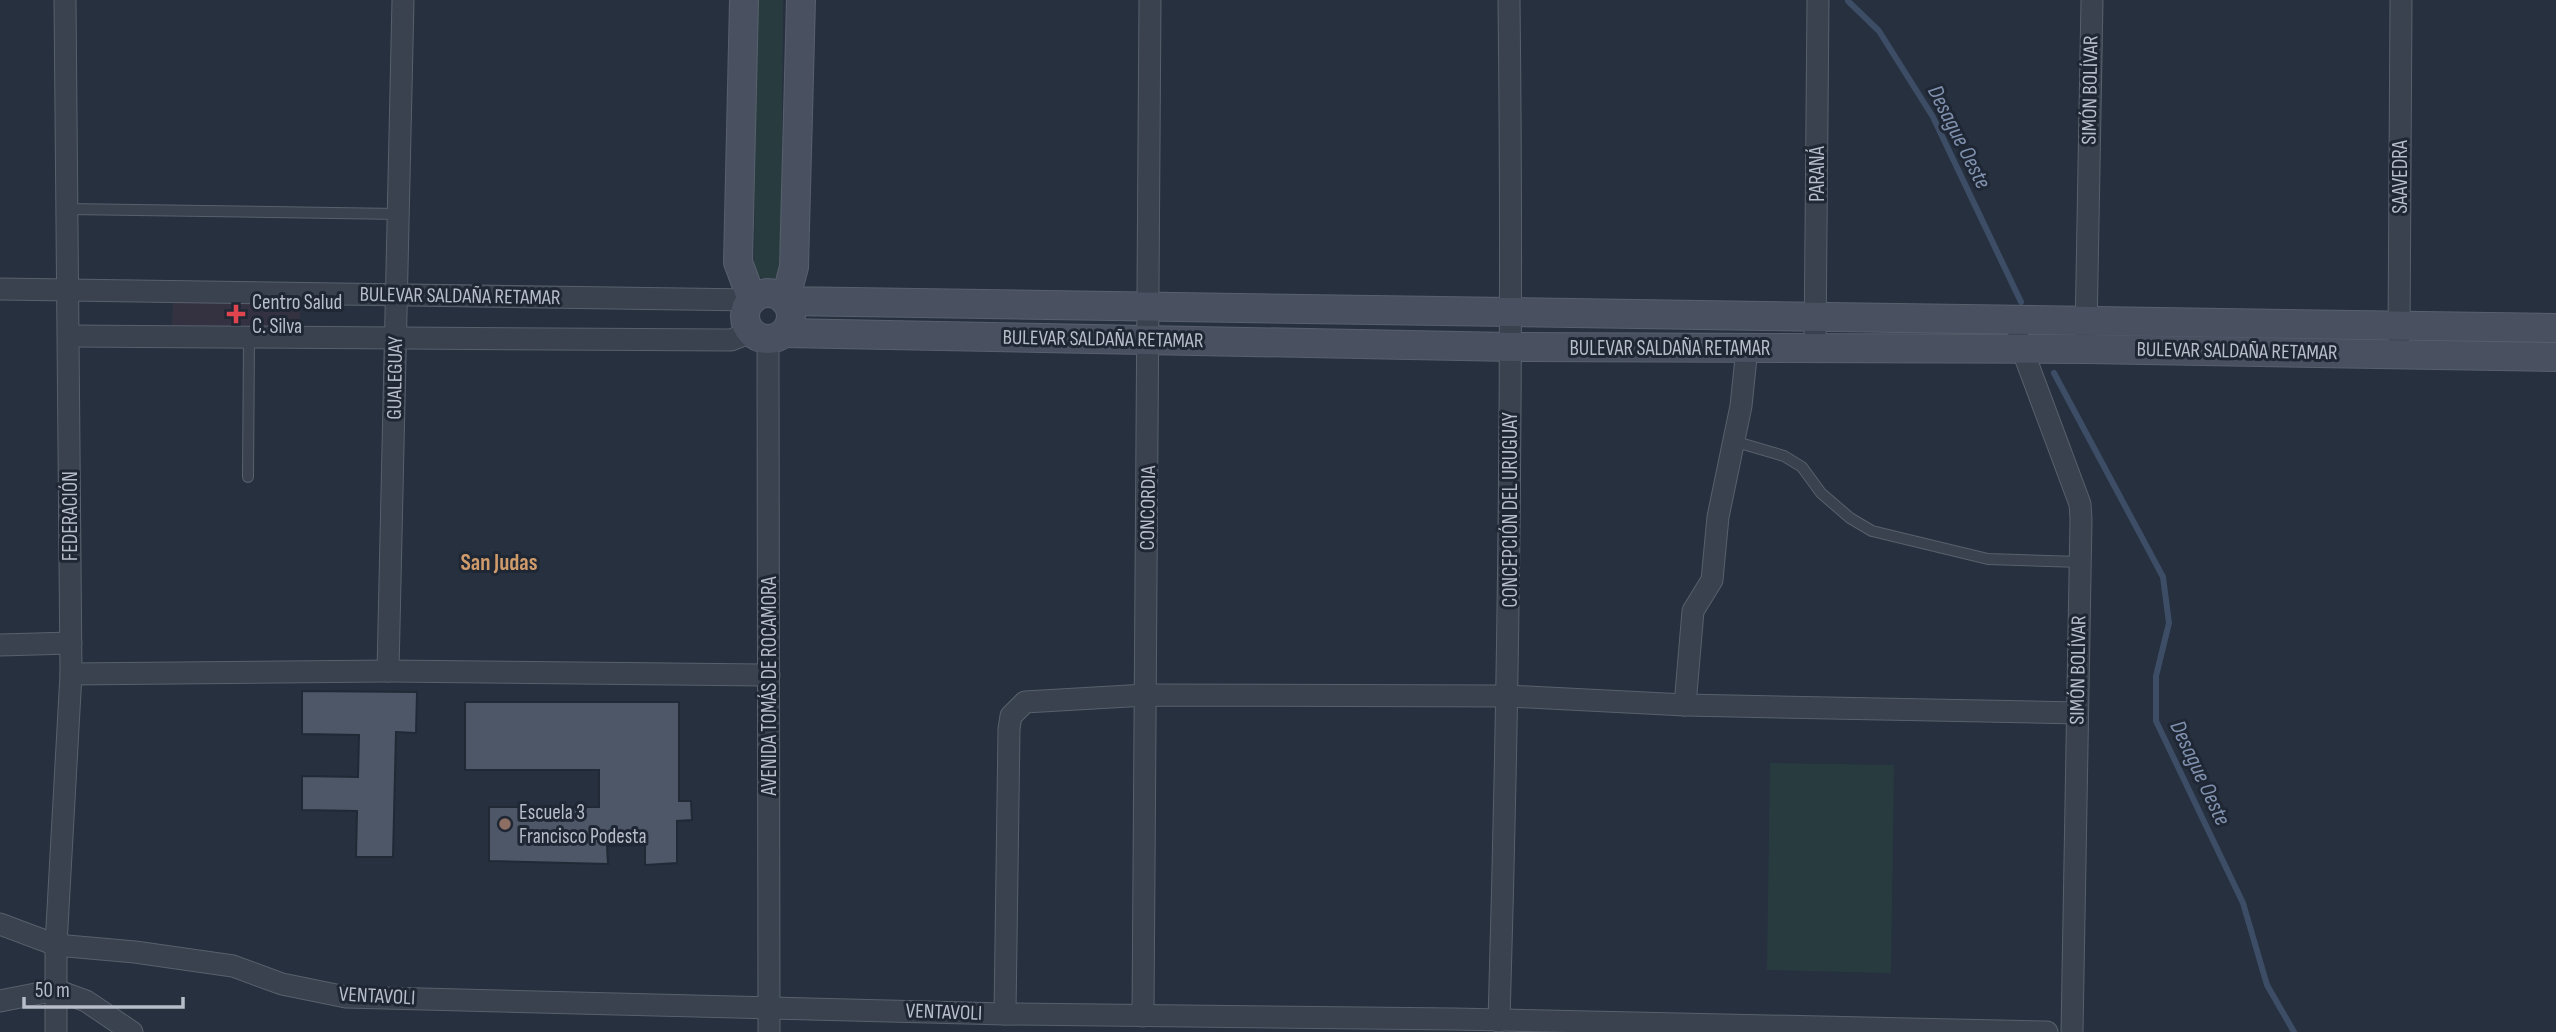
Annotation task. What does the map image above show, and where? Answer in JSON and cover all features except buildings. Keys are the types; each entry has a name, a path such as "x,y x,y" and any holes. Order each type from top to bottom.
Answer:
{"street":[{"name":"FEDERACIÓN","path":"56,1032 56,945 71,674 65,0"},
{"name":"GUALEGUAY","path":"388,671 403,0"},
{"path":"744,0 738,262 752,300 745,316 768,335 792,317 785,301 794,267 801,0"},
{"name":"CONCORDIA","path":"1143,1016 1150,341 1150,0"},
{"name":"CONCEPCIÓN DEL URUGUAY","path":"1499,1021 1508,696 1513,313 1510,0"},
{"name":"PARANÁ","path":"1815,349 1818,0"},
{"name":"SIMÓN BOLÍVAR","path":"2087,349 2092,0"},
{"name":"SAAVEDRA","path":"2399,354 2401,0"},
{"name":"BULEVAR SALDAÑA RETAMAR","path":"0,289 752,300 769,293 785,301 2556,328"},
{"name":"SIMÓN BOLÍVAR","path":"2014,319 2021,351 2080,504 2072,1032"},
{"name":"BULEVAR SALDAÑA RETAMAR","path":"69,336 731,340 768,335 1511,347 2021,351 2087,349 2556,357"},
{"name":"AVENIDA TOMÁS DE ROCAMORA","path":"768,335 769,1032"},
{"path":"1685,705 1693,611 1712,580 1718,517 1741,405 1747,348"},
{"path":"0,645 71,643"},
{"path":"71,674 388,671 769,675"},
{"path":"1005,1014 1011,716 1025,702 1146,695 1508,696 1685,705 2077,713"},
{"name":"VENTAVOLI","path":"0,924 56,945 135,951 233,966 282,984 346,997 1455,1026 1499,1021 2047,1032"},
{"path":"0,1001 57,990 86,1001 132,1032"}],"lane":[{"path":"68,209 398,214"},
{"path":"248,477 249,337"},
{"path":"1733,441 1784,456 1802,467 1821,493 1850,518 1872,531 1988,559 2081,562"}],"shaded area":[{"name":"Centro Salud C. Silva","path":"173,297 301,299 300,330 172,328"}],"green space":[{"path":"757,0 783,0 781,269 773,281 767,282 754,272"},
{"path":"1770,763 1894,765 1891,973 1767,970"}],"waterway":[{"name":"Desague Oeste","path":"1848,1 1879,31 1933,117 2021,302"},
{"name":"Desague Oeste","path":"2054,373 2163,577 2169,623 2156,676 2156,721 2243,903 2267,985 2294,1032"}],"place":[{"name":"Centro Salud C. Silva","path":"236,314"},
{"name":"Escuela 3 Francisco Podesta","path":"505,824"}],"district":[{"name":"San Judas","path":"499,563"}]}
